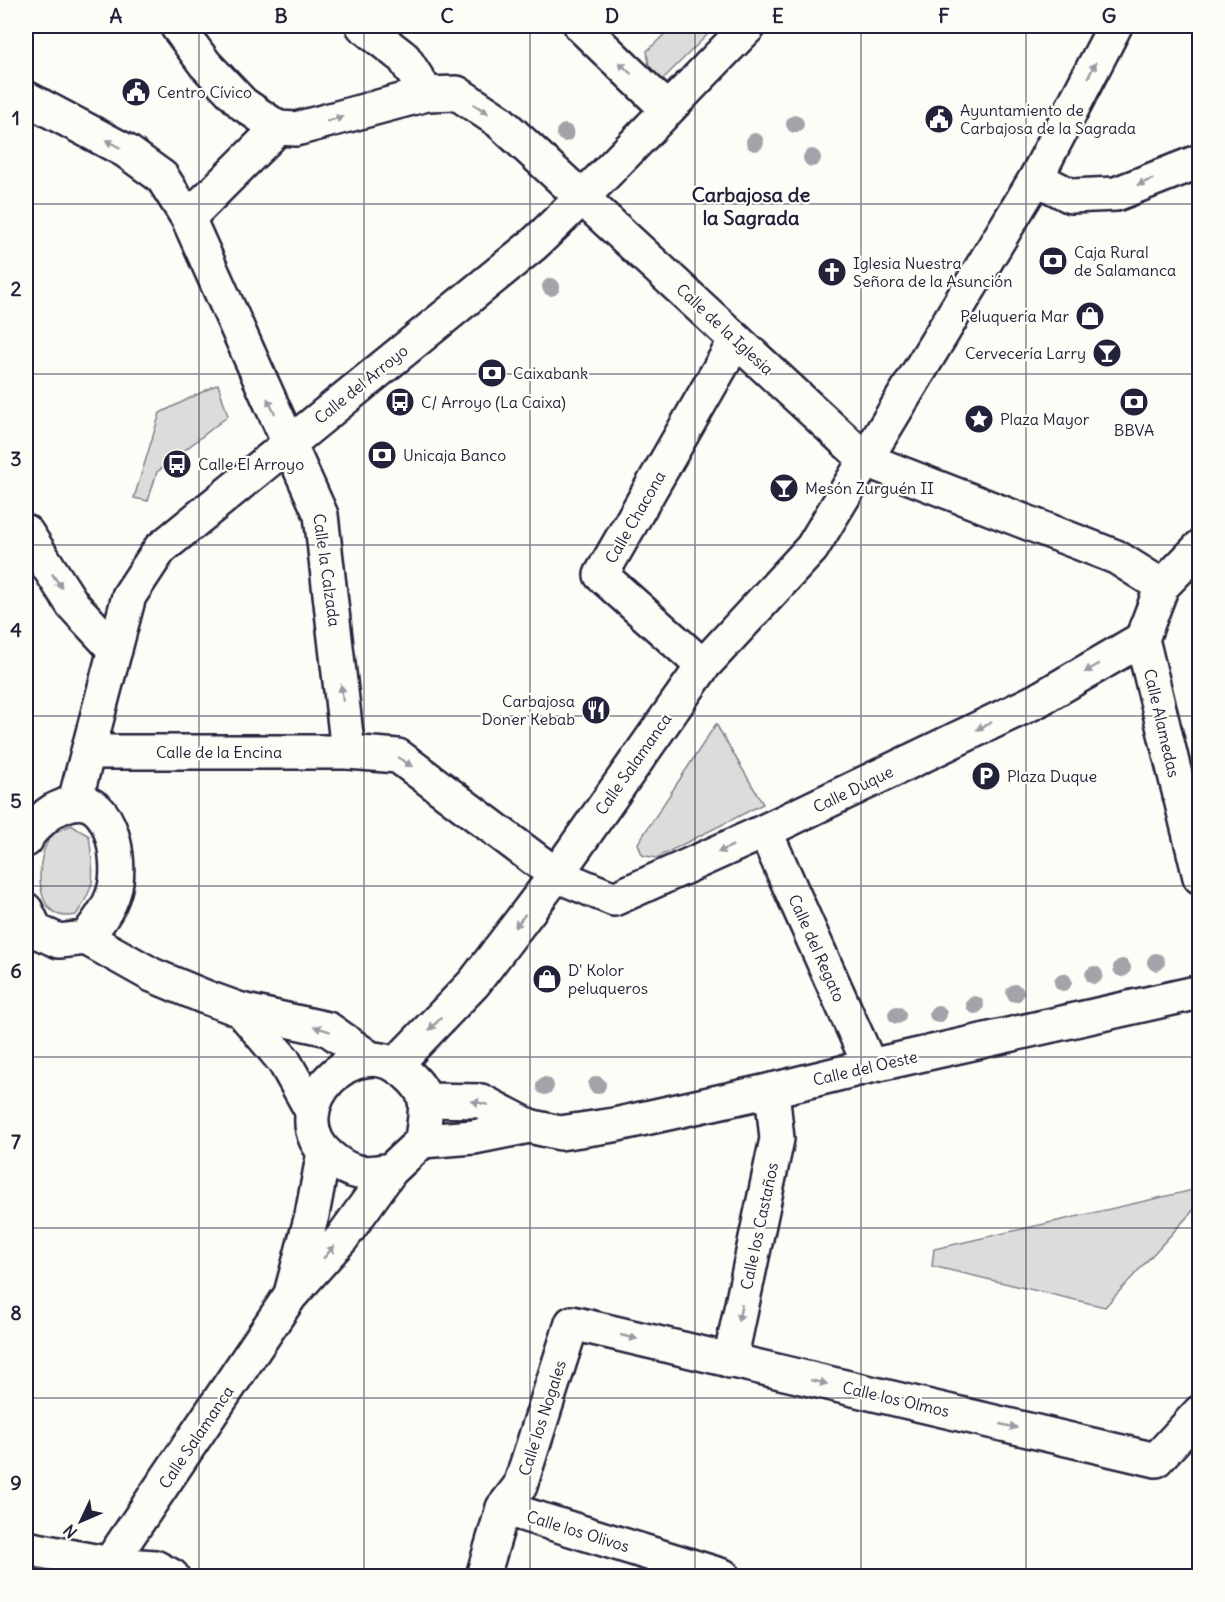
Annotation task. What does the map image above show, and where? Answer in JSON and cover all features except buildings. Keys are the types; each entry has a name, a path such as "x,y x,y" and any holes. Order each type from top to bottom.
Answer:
{"street":[{"path":"177,26 205,64 243,104 278,128 188,218"},
{"path":"363,26 404,58 427,94"},
{"path":"582,26 667,109"},
{"name":"Calle del Arroyo","path":"75,801 90,752 129,596 160,549 533,245 583,198 749,26"},
{"name":"Calle Salamanca","path":"383,1062 474,982 556,875 703,666 812,548 1036,178 1115,26"},
{"name":"Calle de la Iglesia","path":"278,128 296,129 427,94 457,93 499,120 866,460"},
{"name":"Calle la Calzada","path":"26,98 126,151 162,177 188,218 321,515 348,752"},
{"path":"1036,178 1071,196 1116,194 1200,161"},
{"name":"Calle Chacona","path":"703,666 601,575 736,340"},
{"path":"866,460 1116,557 1162,586"},
{"path":"26,532 73,605 115,650"},
{"path":"1142,639 1162,586 1200,547"},
{"name":"Calle Duque","path":"556,875 614,899 765,831 1036,701 1142,639"},
{"name":"Calle Alamedas","path":"1142,639 1200,877"},
{"name":"Calle de la Encina","path":"90,752 348,752"},
{"path":"348,752 398,756 556,875"},
{"path":"26,838 50,811 75,801 94,807 108,821 117,852 116,883 106,913 86,938"},
{"name":"Calle del Regato","path":"765,831 870,1066"},
{"path":"26,910 36,931 59,942 86,938 152,975 241,1010 328,1029 414,1080 425,1100 422,1141 392,1170 367,1175 343,1168 324,1152 314,1132 312,1111 284,1061 241,1010"},
{"name":"Calle del Oeste","path":"425,1100 481,1101 529,1126 560,1133 614,1125 1200,992"},
{"path":"312,1111 322,1084 343,1065 383,1062"},
{"name":"Calle los Castaños","path":"730,1361 777,1139 772,1090"},
{"name":"Calle del Oeste","path":"422,1141 474,1137 529,1126"},
{"name":"Calle Salamanca","path":"290,1296 312,1215 324,1152"},
{"name":"Calle Salamanca","path":"106,1570 290,1296 342,1238 392,1170"},
{"name":"Calle los Olmos","path":"572,1323 1156,1460 1200,1412"},
{"name":"Calle los Nogales","path":"483,1576 503,1508 520,1486 572,1323"},
{"name":"Calle los Olivos","path":"503,1508 723,1576"},
{"path":"26,1548 106,1570 155,1567 172,1576"}],"shaded area":[{"path":"673,26 716,26 661,81 649,66 647,51"},
{"path":"218,384 228,416 157,472 148,501 134,498 160,413"},
{"path":"716,724 763,804 656,858 642,855 638,843"},
{"path":"71,825 89,836 93,877 88,894 76,915 61,915 50,909 44,899 40,885 40,870 47,843 53,834"},
{"path":"1193,1190 1199,1204 1105,1307 932,1266 934,1249"}],"place":[{"name":"Centro Cívico","path":"136,92"},
{"name":"Ayuntamiento de Carbajosa de la Sagrada","path":"939,119"},
{"name":"Caja Rural de Salamanca","path":"1053,261"},
{"name":"Iglesia Nuestra Señora de la Asunción","path":"832,272"},
{"name":"Peluquería Mar","path":"1090,316"},
{"name":"Cervecería Larry","path":"1107,353"},
{"name":"Caixabank","path":"492,373"},
{"name":"C/ Arroyo (La Caixa)","path":"400,402"},
{"name":"BBVA","path":"1134,402"},
{"name":"Plaza Mayor","path":"979,419"},
{"name":"Unicaja Banco","path":"382,455"},
{"name":"Calle El Arroyo","path":"177,464"},
{"name":"Mesón Zurguén II","path":"784,488"},
{"name":"Carbajosa Doner Kebab","path":"596,710"},
{"name":"Plaza Duque","path":"986,776"},
{"name":"D' Kolor peluqueros","path":"547,979"}],"district":[{"name":"Carbajosa de la Sagrada","path":"751,206"}]}
